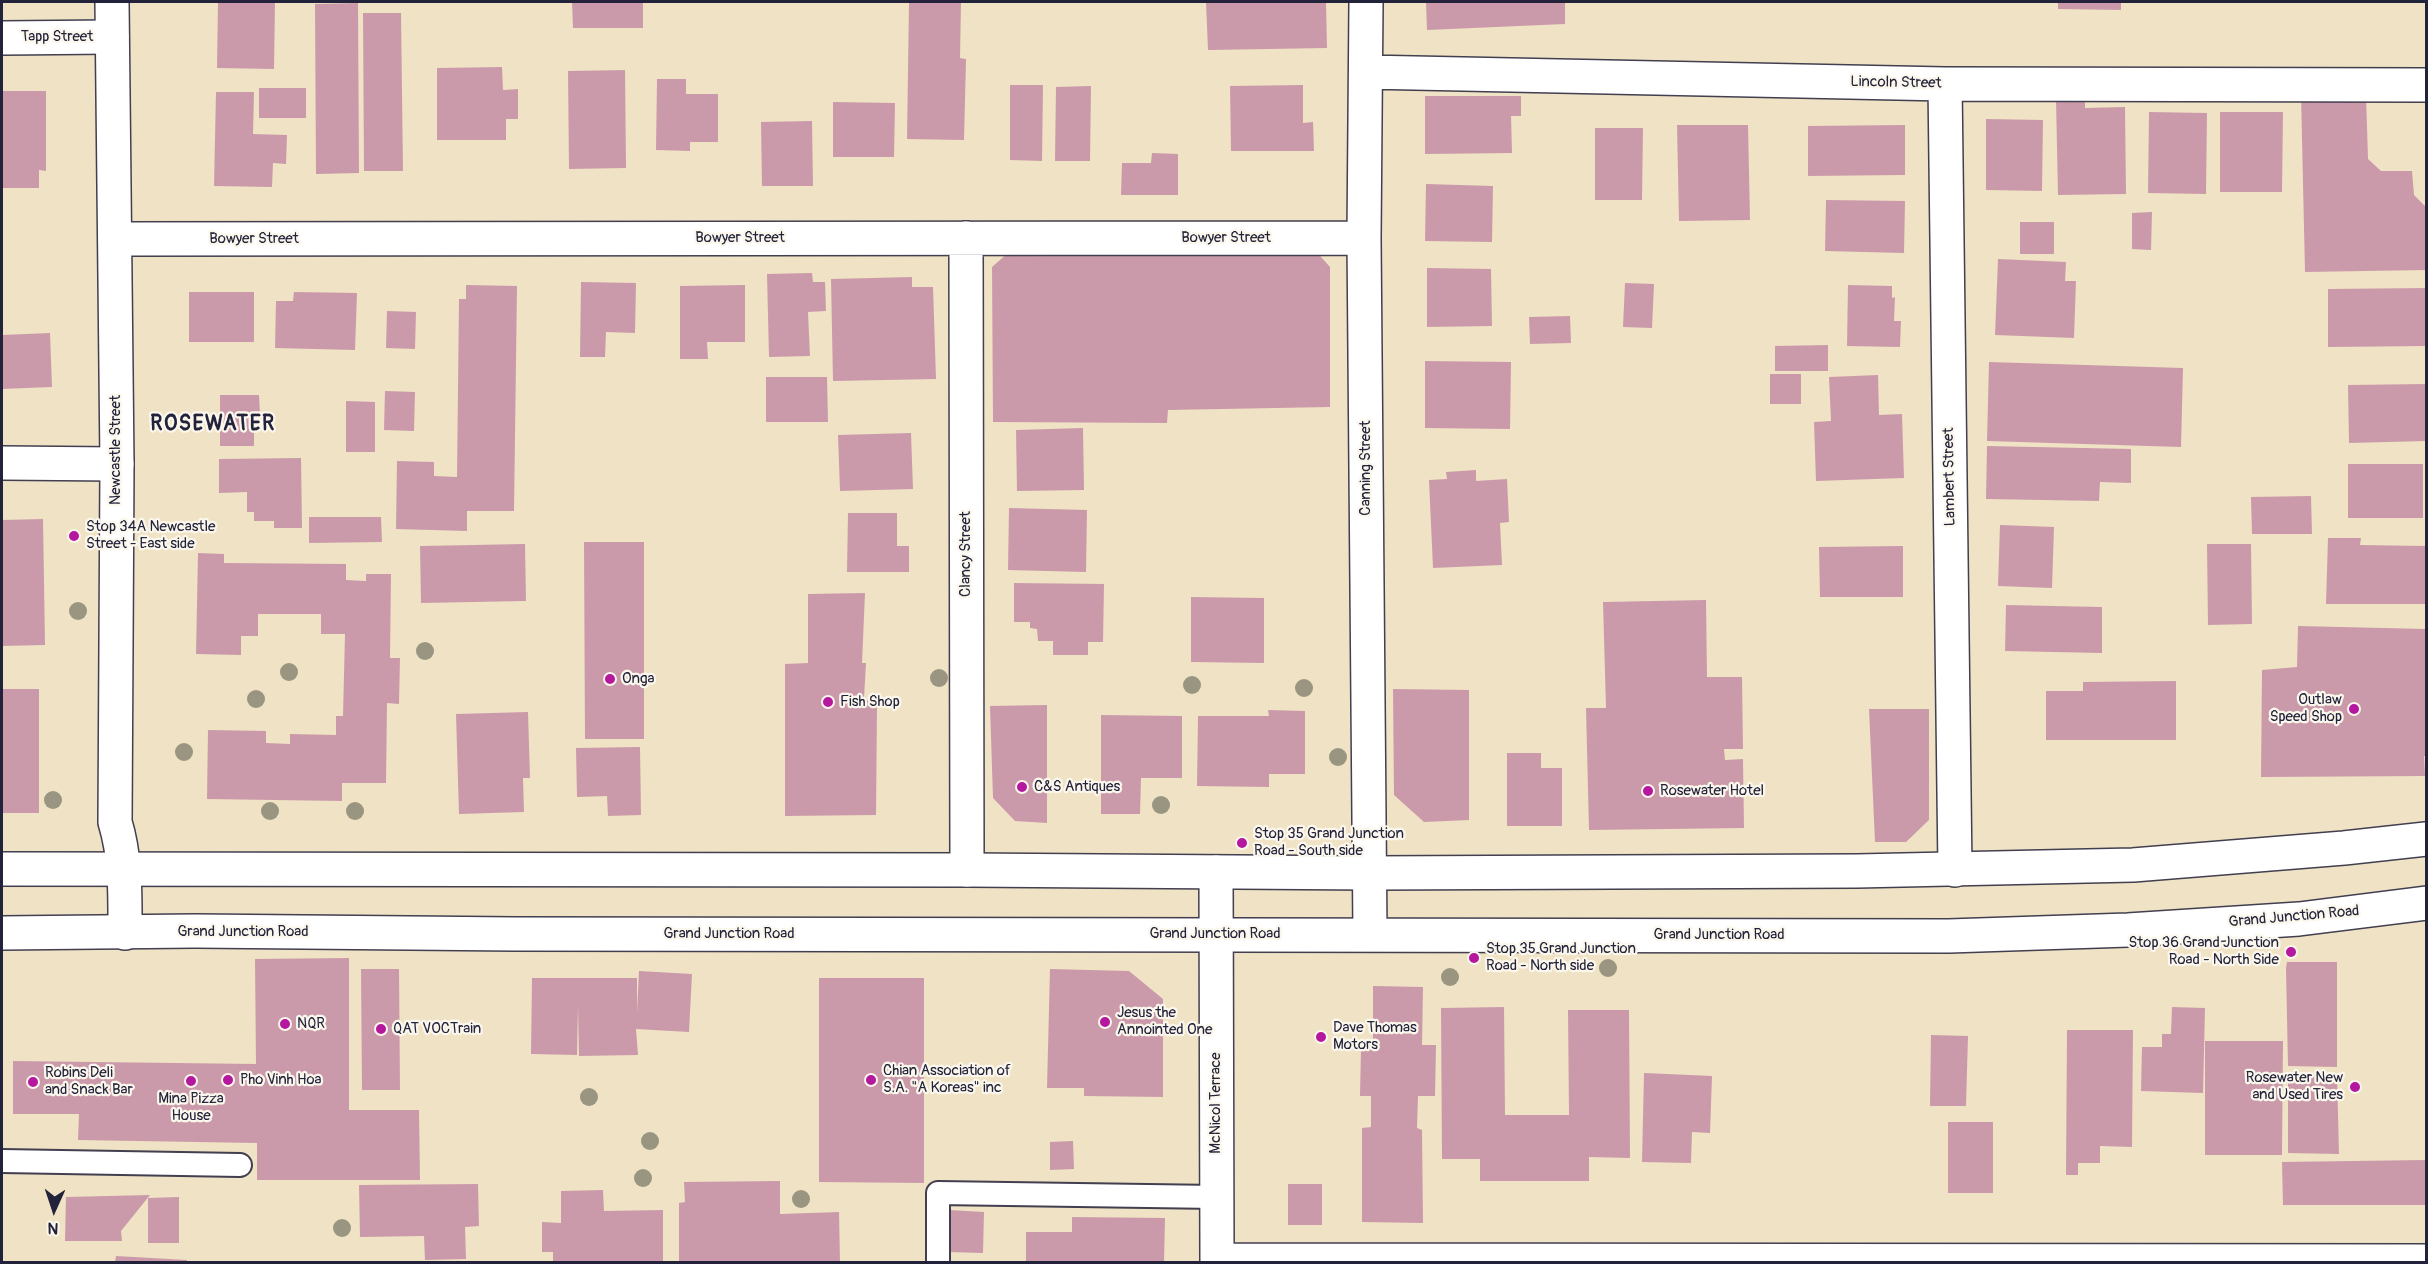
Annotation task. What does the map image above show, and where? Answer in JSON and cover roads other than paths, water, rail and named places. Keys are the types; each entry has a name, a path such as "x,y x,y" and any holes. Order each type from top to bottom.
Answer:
{"main road":[{"name":"Newcastle Street","path":"112,2 117,464 115,822 121,839 124,870 125,933"},
{"name":"Canning Street","path":"1366,2 1364,238 1370,934"},
{"name":"Tapp Street","path":"2,38 112,37"},
{"name":"Lincoln Street","path":"1366,72 1945,84 2427,85"},
{"name":"Lambert Street","path":"1945,84 1955,870"},
{"name":"Clancy Street","path":"966,238 967,870"},
{"name":"Bowyer Street","path":"115,239 1364,238"},
{"path":"2,464 117,464"},
{"path":"2,869 967,870 1370,873 1955,870 2133,865 2427,839"},
{"name":"McNicol Terrace","path":"1216,872 1217,1261"},
{"name":"Grand Junction Road","path":"2,933 195,931 504,934 2027,934 2299,919 2427,903"},
{"path":"1217,1261 2427,1261"}],"lane":[{"path":"2,1161 240,1166"},
{"path":"938,1263 938,1193 1216,1197"}],"place":[{"name":"Stop 34A Newcastle Street - East side","path":"74,536"},
{"name":"Onga","path":"610,679"},
{"name":"Fish Shop","path":"828,702"},
{"name":"Outlaw Speed Shop","path":"2354,709"},
{"name":"C&S Antiques","path":"1022,787"},
{"name":"Rosewater Hotel","path":"1648,791"},
{"name":"Stop 35 Grand Junction Road - South side","path":"1242,843"},
{"name":"Stop 36 Grand Junction Road - North Side","path":"2291,952"},
{"name":"Stop 35 Grand Junction Road - North side","path":"1474,958"},
{"name":"Jesus the Annointed One","path":"1105,1022"},
{"name":"NQR","path":"285,1024"},
{"name":"QAT VOCTrain","path":"381,1029"},
{"name":"Dave Thomas Motors","path":"1321,1037"},
{"name":"Pho Vinh Hoa","path":"228,1080"},
{"name":"Chian Association of S.A. \"A Koreas\" inc","path":"871,1080"},
{"name":"Mina Pizza House","path":"191,1081"},
{"name":"Robins Deli and Snack Bar","path":"33,1082"},
{"name":"Rosewater New and Used Tires","path":"2355,1087"}],"district":[{"name":"ROSEWATER","path":"213,425"}]}
